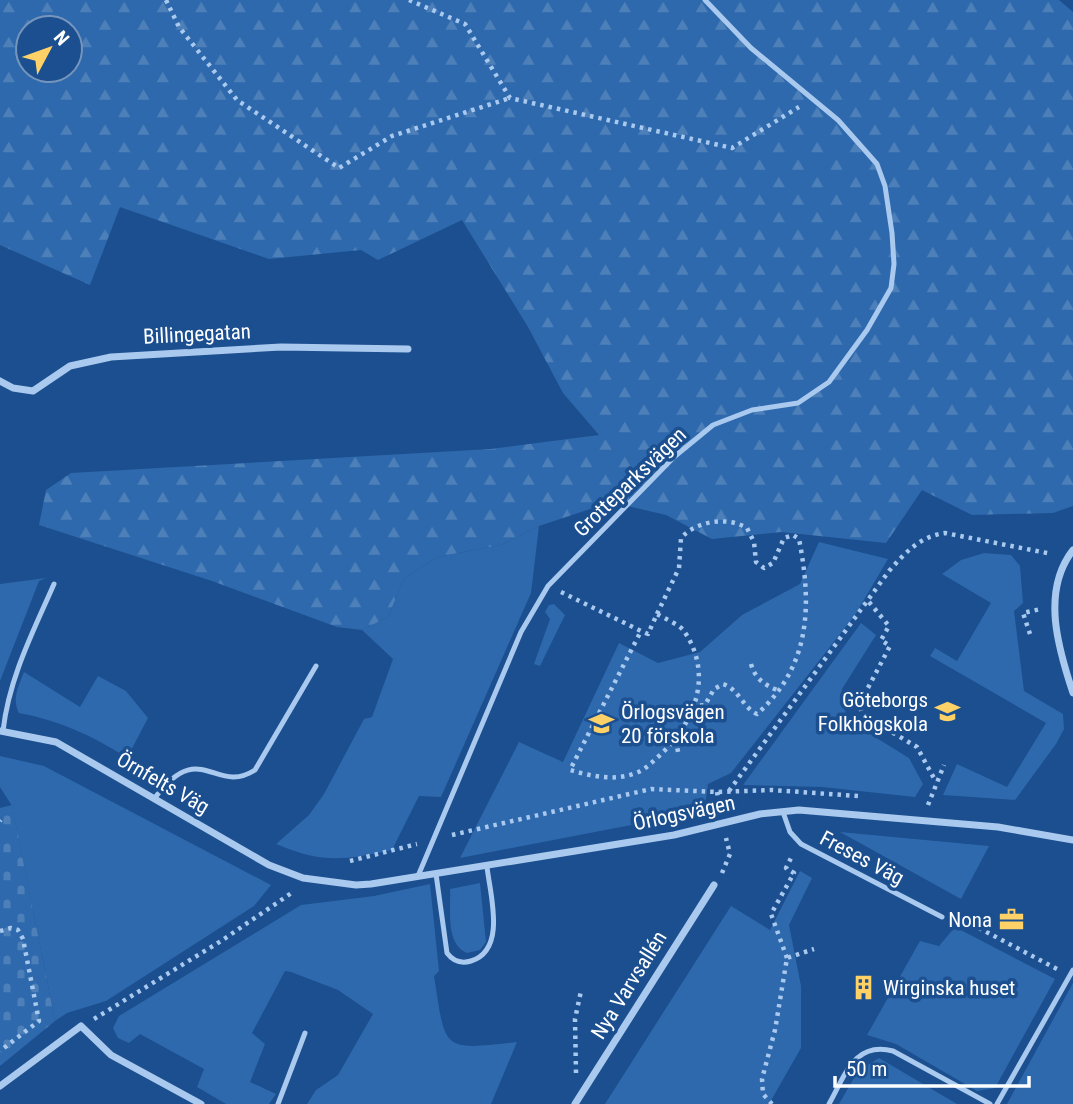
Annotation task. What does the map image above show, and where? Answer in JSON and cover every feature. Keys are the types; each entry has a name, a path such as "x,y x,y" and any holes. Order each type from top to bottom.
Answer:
{"street":[{"name":"Billingegatan","path":"0,381 13,388 33,391 70,366 111,357 281,347 408,349"},
{"path":"1073,550 1067,557 1057,585 1055,606 1059,643 1073,693"},
{"name":"Örnfelts Väg","path":"1,731 56,742 269,866 303,878"},
{"name":"Örlogsvägen","path":"303,878 356,885 486,867 783,812 824,810 873,814 998,827 1073,840"},
{"name":"Nya Varvsallén","path":"575,1104 714,885"},
{"path":"0,1086 81,1027 111,1055 201,1104"}],"lane":[{"name":"Grotteparksvägen","path":"418,876 521,632 548,586 674,457 713,425 752,410 798,404 829,382 882,307 891,288 894,264 885,186 877,164 861,142 814,98 751,48 705,0"},
{"path":"1,731 6,699 14,675 54,584"},
{"path":"154,799 169,778 191,768 208,769 234,777 255,770 316,666"},
{"name":"Freses Väg","path":"783,812 790,832 800,842 942,917"},
{"path":"436,874 447,953 452,959 465,962 482,956 491,944 494,930 486,867"},
{"path":"997,1104 1071,973"},
{"path":"278,1104 305,1033"},
{"path":"829,1104 859,1056 869,1048 880,1048 893,1051 990,1104"}],"path":[{"path":"166,0 179,27 237,100 339,168 392,136 509,97 732,148 814,98"},
{"path":"409,0 465,24 509,97"},
{"path":"548,586 648,635 679,568 681,538 696,526 728,522 747,528 754,542 756,562 764,568 773,563 784,538 793,535 799,539 805,591 803,645 799,659 757,714 748,709 733,688 723,684 714,689 705,705 695,706"},
{"path":"729,791 898,560 914,545 933,534 945,533 1067,557"},
{"path":"869,602 889,626 881,640 890,646 859,705 863,715 917,747 936,782"},
{"path":"641,631 570,770 590,776 637,774 676,740 695,706 700,689 696,658 683,629 657,614"},
{"path":"751,664 754,675 777,690"},
{"path":"676,740 678,752"},
{"path":"928,806 944,765"},
{"path":"350,861 651,789 818,792 866,797"},
{"path":"915,804 940,807"},
{"path":"714,885 730,854 723,824"},
{"path":"772,1104 763,1094 762,1079 775,1030 787,958 771,914 794,873 786,868 800,842"},
{"path":"81,1027 290,894"},
{"path":"942,917 954,915 1071,973"},
{"path":"0,931 11,928 18,930 23,939 39,1021 0,1051"},
{"path":"787,958 814,949"},
{"path":"581,991 575,1018 574,1056 575,1071 585,1088"}],"green space":[{"path":"0,0 1059,0 1073,12 1073,506 1053,513 972,515 922,490 886,543 781,532 712,539 666,515 611,502 539,526 501,545 437,557 404,579 388,617 362,630 337,627 212,581 39,525 46,490 71,473 491,449 599,435 563,393 528,327 462,220 378,260 361,250 269,259 120,207 90,285 0,245"},
{"path":"539,526 531,593 441,797 419,796 392,850 334,858 307,855 276,844 309,815 324,794 364,719 372,717 393,659 362,630 388,617 404,579 437,557 501,545"},
{"path":"819,542 888,559 855,615 731,773 708,784 704,811 460,858 519,742 563,762 619,643 658,663 700,652 742,615 800,584"},
{"path":"984,553 1011,555 1020,566 1023,603 1014,611 1024,691 1063,714 1064,729 1056,744 1015,800 943,795 957,764 1007,787 1046,723 930,656 935,648 957,661 991,603 942,574 961,560"},
{"path":"46,578 39,581 0,681 0,584"},
{"path":"554,604 565,615 540,666 534,664 550,619 545,612 549,605"},
{"path":"861,623 876,635 842,689 841,700 849,721 909,758 923,784 915,797 822,787 743,785"},
{"path":"24,672 80,707 98,676 126,691 148,718 127,758 75,730 19,713 16,698"},
{"path":"0,756 44,766 271,885 254,906 106,1001 67,1013 55,1021 12,806 0,787"},
{"path":"12,805 55,1021 0,1066 0,808"},
{"path":"840,832 989,846 961,899"},
{"path":"800,871 812,878 789,925 801,986 801,1048 769,1104 605,1104 731,906 770,930"},
{"path":"480,883 486,942 480,950 467,953 455,942 452,934 450,889"},
{"path":"430,884 439,971 434,976 445,1032 451,1040 460,1045 517,1042 491,1104 307,1104 316,1090 338,1075 373,1014 338,990 291,972 285,971 252,1033 265,1044 250,1082 276,1094 269,1104 226,1104 197,1087 204,1069 140,1034 129,1043 118,1038 113,1028 119,1016 301,905 374,896"},
{"path":"955,927 1055,979 995,1088 977,1091 896,1044 867,1035 920,941 939,946"},
{"path":"1073,983 1073,1104 1007,1104"},
{"path":"879,1058 957,1104 839,1104 858,1071"}],"place":[{"name":"Göteborgs Folkhögskola","path":"948,712"},
{"name":"Örlogsvägen 20 förskola","path":"601,724"},
{"name":"Nona","path":"1012,920"},
{"name":"Wirginska huset","path":"863,988"}]}
